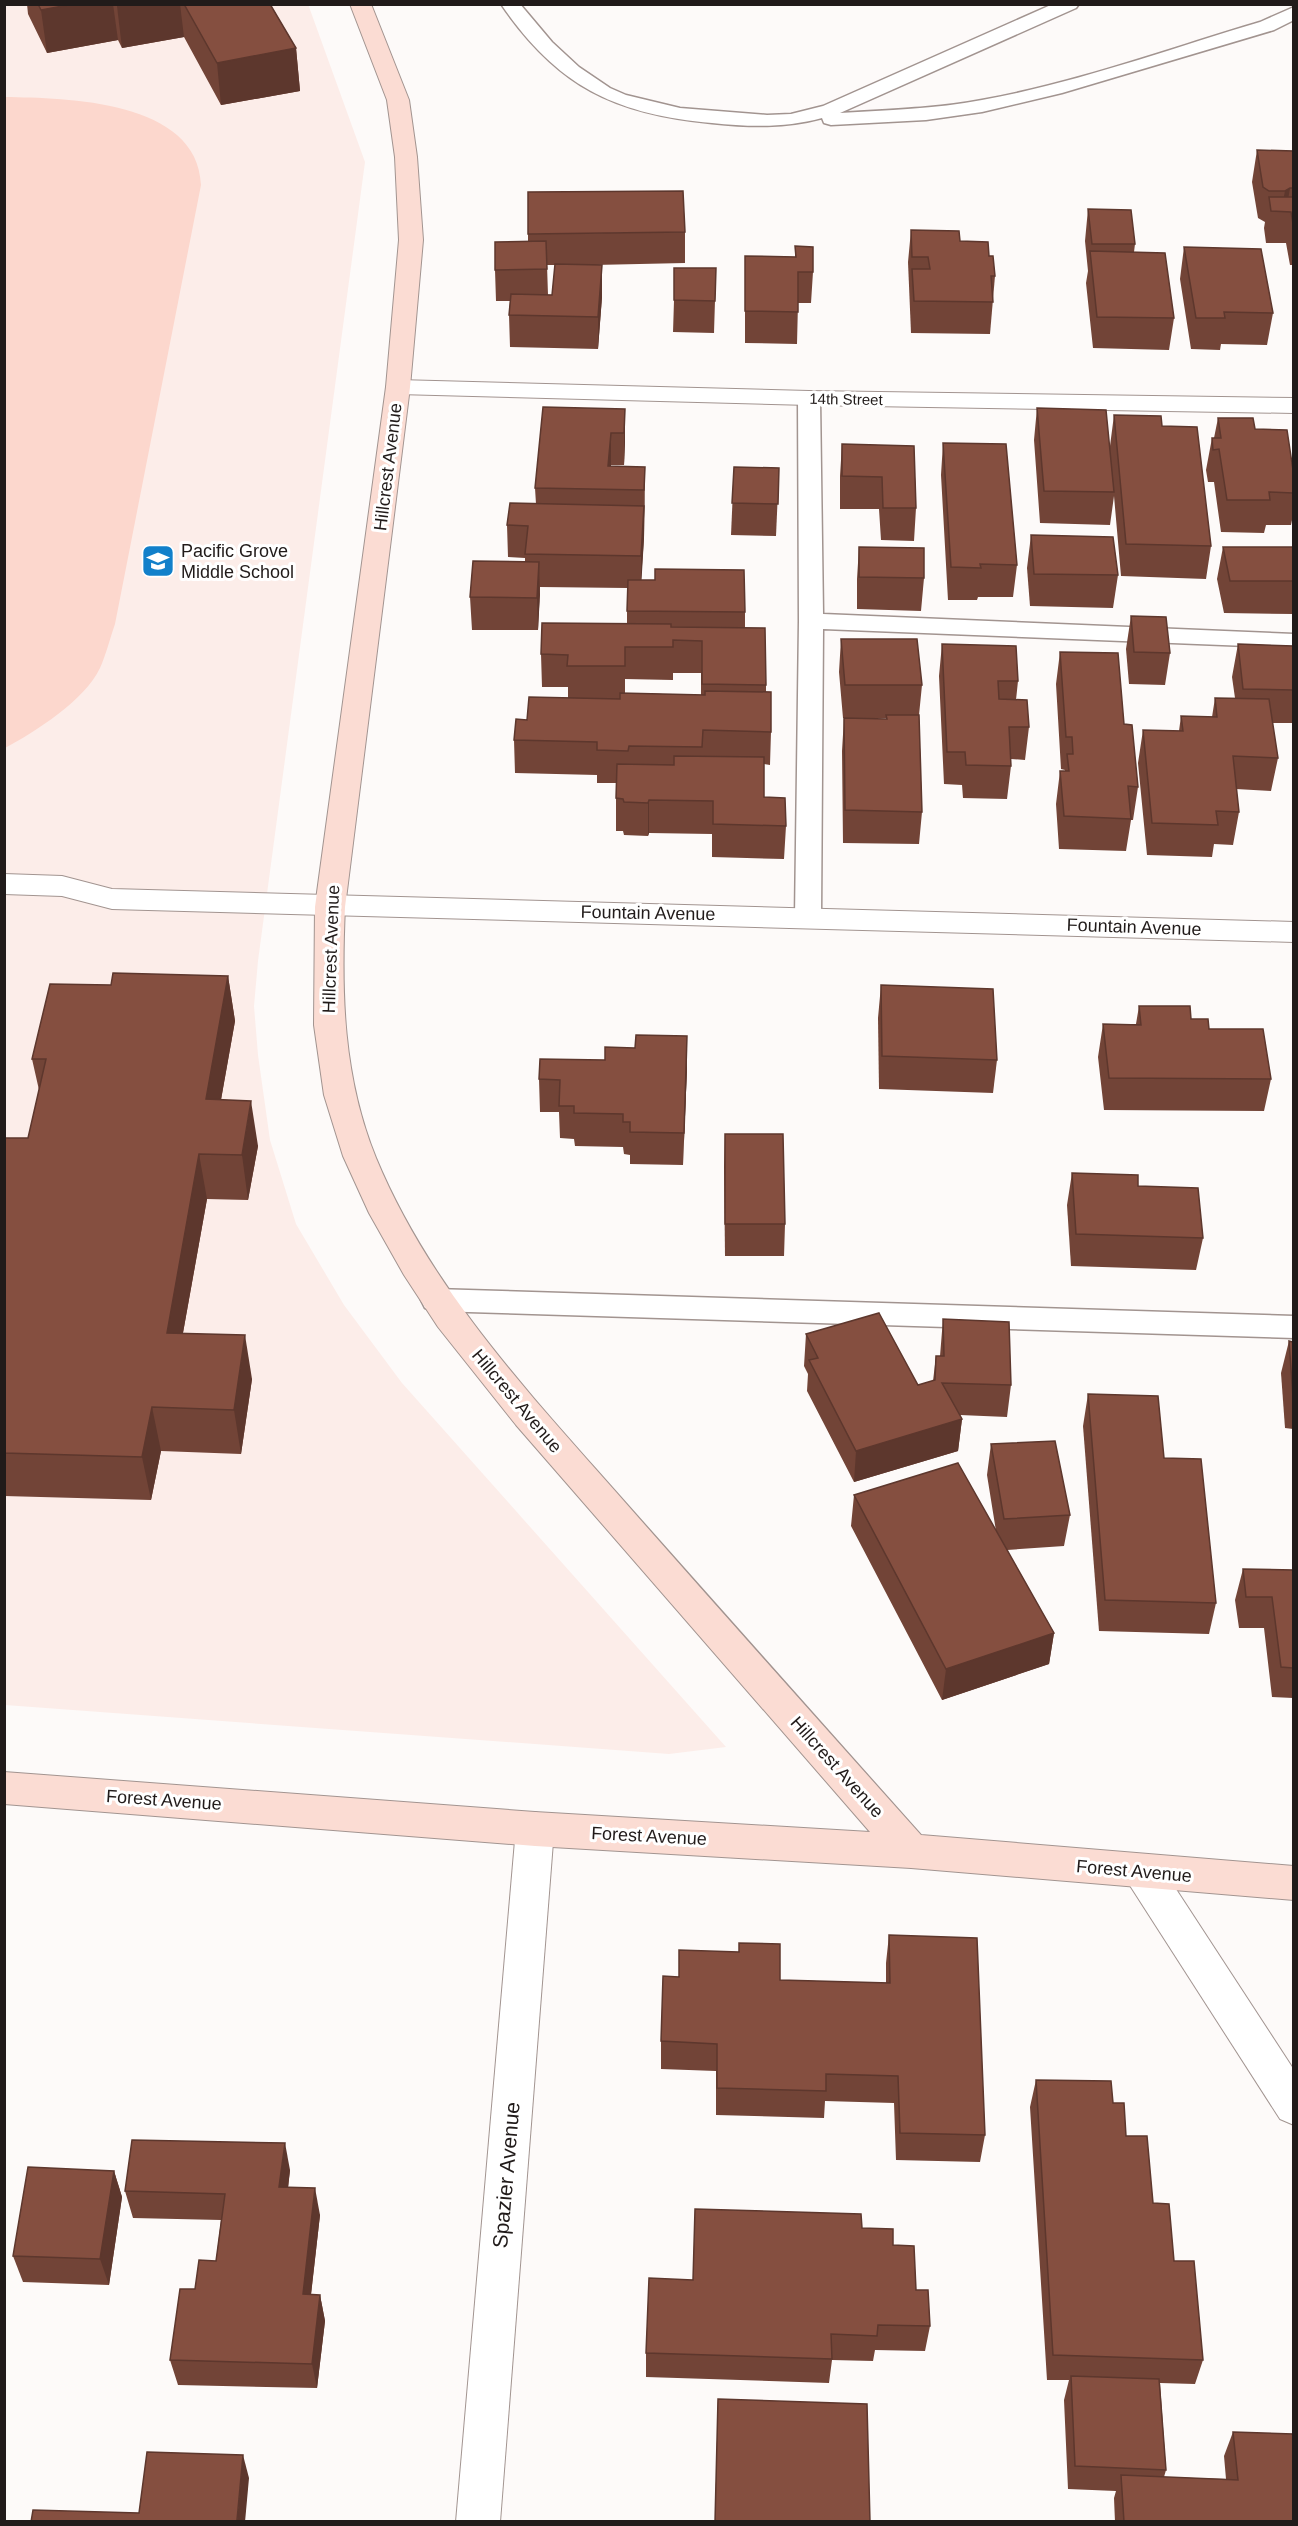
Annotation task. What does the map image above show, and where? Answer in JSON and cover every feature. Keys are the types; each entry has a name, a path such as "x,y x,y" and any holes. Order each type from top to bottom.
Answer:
{"street":[{"name":"Hillcrest Avenue","path":"360,4 398,100 406,157 411,240 398,387 330,907 326,981 329,1040 341,1096 363,1163 389,1222 435,1300 488,1368 690,1602 911,1851"},
{"name":"14th Street","path":"398,387 808,398 1293,406"},
{"name":"Fountain Avenue","path":"4,884 62,885 112,899 330,907 808,917 1293,932"},
{"name":"Forest Avenue","path":"4,1788 535,1829 911,1851 1293,1883"},
{"name":"Spazier Avenue","path":"478,2522 535,1829"},
{"path":"1143,1872 1293,2106"}],"lane":[{"path":"510,4 570,69 619,99 661,111 747,122 926,114 982,106 1055,89 1192,50 1267,26 1293,12"},
{"path":"787,122 860,99 964,49 1070,4"},
{"path":"808,398 811,621 808,917"},
{"path":"811,621 1293,641"},
{"path":"435,1300 1293,1327"}],"shaded area":[{"name":"Pacific Grove Middle School","path":"308,4 365,162 258,961 254,1006 258,1055 270,1140 296,1224 344,1305 402,1383 726,1747 669,1754 5,1705 4,5"},
{"path":"5,97 61,99 93,103 125,110 154,120 178,136 194,157 201,185 115,624 104,658 93,680 71,703 44,724 5,748"}],"building":[{"path":"38,4 74,4 41,10"},
{"path":"184,4 270,4 296,48 217,63"},
{"path":"1257,150 1293,151 1293,188 1285,191 1269,191 1263,187"},
{"path":"683,191 685,232 528,234 528,192"},
{"path":"1269,197 1293,197 1293,224 1291,212 1271,211"},
{"path":"1088,209 1131,210 1135,244 1092,244"},
{"path":"911,230 959,231 960,241 988,242 989,256 993,256 995,276 991,276 993,302 914,301 912,269 930,269 928,257 912,257"},
{"path":"546,241 547,269 495,270 495,242"},
{"path":"795,246 813,247 813,272 798,272 798,312 745,311 745,256 796,257"},
{"path":"1184,247 1261,249 1273,313 1224,312 1225,318 1196,318"},
{"path":"1090,251 1165,253 1174,318 1097,317"},
{"path":"555,264 602,265 598,317 509,315 511,294 552,295"},
{"path":"674,268 716,268 715,301 674,300"},
{"path":"543,407 625,409 624,433 611,433 608,466 645,467 644,490 535,488"},
{"path":"1037,408 1106,410 1114,492 1044,491"},
{"path":"1114,415 1161,416 1162,426 1197,427 1211,546 1126,544"},
{"path":"1218,418 1253,418 1255,429 1287,430 1293,470 1293,493 1269,492 1270,500 1227,500 1219,449 1213,450 1212,438 1221,438"},
{"path":"943,443 1006,444 1017,565 980,564 981,568 951,567"},
{"path":"842,444 914,446 916,508 883,508 882,477 842,476"},
{"path":"734,467 779,468 778,504 732,503"},
{"path":"510,503 644,506 641,556 525,554 528,526 507,525"},
{"path":"1031,535 1113,537 1118,575 1034,574"},
{"path":"859,547 924,548 924,578 859,577"},
{"path":"1223,547 1293,547 1293,581 1230,581"},
{"path":"473,561 539,562 537,598 470,597"},
{"path":"655,569 744,570 745,612 627,611 628,580 655,580"},
{"path":"1131,616 1166,617 1170,653 1134,652"},
{"path":"542,623 671,624 671,627 765,628 766,685 702,684 702,641 673,640 673,647 625,647 625,666 567,666 568,655 541,654"},
{"path":"841,639 917,639 922,685 845,685"},
{"path":"942,644 1016,646 1018,681 998,681 999,699 1027,700 1029,727 1009,727 1011,766 966,765 965,752 947,752"},
{"path":"1238,644 1293,646 1293,690 1243,689"},
{"path":"1060,652 1118,653 1124,724 1132,725 1138,787 1128,786 1131,819 1064,816 1060,771 1069,771 1067,754 1073,754 1072,737 1066,737"},
{"path":"705,691 771,692 771,732 703,730 702,747 629,746 628,751 597,750 597,742 514,740 516,719 527,720 529,697 620,699 620,693 705,695"},
{"path":"1215,698 1269,699 1278,758 1233,756 1239,812 1216,811 1218,825 1152,823 1143,730 1183,731 1181,716 1217,717"},
{"path":"886,715 919,715 922,812 845,810 844,718 887,719"},
{"path":"674,756 764,757 764,797 785,798 786,826 713,824 713,801 649,800 648,803 624,802 623,799 616,798 617,764 674,765"},
{"path":"113,973 228,976 206,1099 251,1101 242,1155 199,1154 167,1333 245,1335 234,1410 152,1407 142,1457 4,1453 4,1138 28,1138 46,1059 32,1059 50,984 111,985"},
{"path":"881,985 993,989 997,1060 882,1056"},
{"path":"1139,1006 1190,1006 1191,1019 1208,1019 1209,1029 1263,1029 1271,1079 1109,1078 1103,1024 1141,1025"},
{"path":"636,1035 687,1036 684,1133 630,1132 630,1122 623,1122 623,1114 574,1113 574,1106 559,1106 560,1080 539,1079 540,1059 605,1060 605,1047 635,1048"},
{"path":"725,1134 783,1134 785,1224 725,1224"},
{"path":"1072,1173 1138,1175 1138,1186 1198,1188 1203,1238 1076,1234"},
{"path":"879,1313 918,1385 935,1380 936,1356 944,1356 943,1319 1009,1322 1011,1385 942,1383 962,1419 856,1451 809,1360 818,1358 806,1334"},
{"path":"1289,1341 1293,1342 1293,1397"},
{"path":"1088,1394 1158,1396 1164,1458 1201,1459 1216,1603 1105,1600"},
{"path":"1055,1441 1070,1515 1004,1519 991,1444"},
{"path":"958,1463 1054,1633 946,1669 854,1495"},
{"path":"1243,1569 1293,1570 1293,1668 1281,1667 1272,1597 1246,1597"},
{"path":"889,1935 977,1938 985,2135 900,2133 898,2076 826,2074 826,2091 717,2088 717,2044 661,2041 663,1976 679,1977 679,1950 739,1952 739,1943 780,1944 780,1980 890,1983"},
{"path":"1036,2080 1111,2081 1113,2103 1124,2103 1126,2136 1147,2136 1153,2203 1169,2204 1174,2261 1194,2261 1203,2360 1053,2355"},
{"path":"132,2140 285,2143 279,2187 315,2188 303,2294 320,2295 312,2364 170,2360 180,2289 195,2289 199,2260 216,2261 225,2194 125,2191"},
{"path":"28,2167 114,2171 100,2259 13,2256"},
{"path":"695,2209 861,2214 862,2228 893,2229 893,2245 914,2246 916,2290 928,2290 930,2326 878,2325 877,2336 831,2334 832,2359 646,2353 649,2278 693,2280"},
{"path":"1071,2376 1159,2379 1166,2470 1075,2466"},
{"path":"718,2399 867,2404 870,2522 715,2522"},
{"path":"1233,2432 1293,2434 1293,2522 1124,2522 1121,2475 1238,2480"},
{"path":"147,2452 243,2455 237,2520 248,2522 31,2522 33,2510 139,2513"}],"place":[{"name":"Pacific Grove Middle School","path":"158,561"}]}
